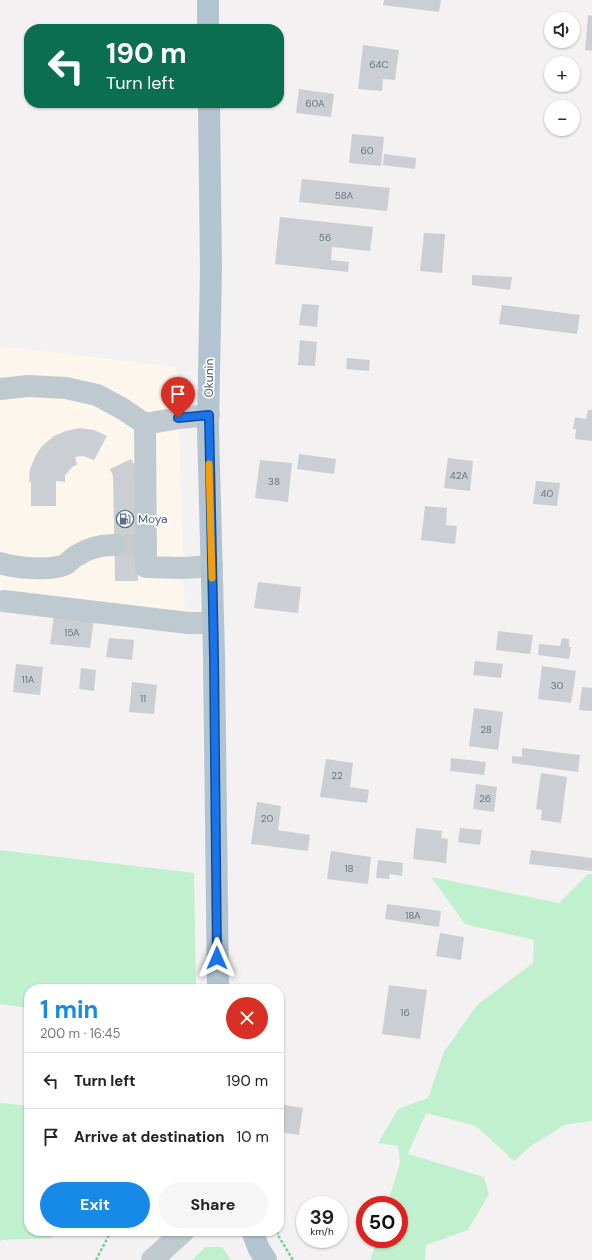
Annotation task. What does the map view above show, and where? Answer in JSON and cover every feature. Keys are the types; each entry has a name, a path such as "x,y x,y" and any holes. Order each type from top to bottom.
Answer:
{"main road":[{"path":"208,0 208,24"},
{"name":"Okunin","path":"209,108 211,269 209,415 218,984"},
{"path":"254,1236 266,1260"}],"street":[{"path":"0,390 35,386 66,388 96,395 123,409 145,424 178,418 209,415"},
{"path":"145,424 142,545 146,567 184,568 212,566"},
{"path":"0,563 11,566 50,568 65,565 76,556 95,547 114,546"},
{"path":"4,601 188,623 213,623"},
{"path":"152,1260 178,1236"}],"path":[{"path":"96,1260 108,1236"},
{"path":"279,1236 293,1260"}],"shaded area":[{"path":"0,346 177,367 185,614 0,593"}],"green space":[{"path":"0,850 194,873 196,984 24,984 24,1007 0,1004"},
{"path":"588,874 592,874 592,1121 564,1125 531,1146 514,1161 476,1126 426,1113 408,1154 484,1177 489,1194 468,1230 426,1245 425,1260 369,1260 374,1248 408,1248 408,1196 390,1196 400,1163 398,1146 378,1143 398,1109 428,1098 444,1052 477,1005 533,963 534,940 465,924 431,877 559,903"},
{"path":"0,1103 24,1105 24,1236 52,1236 51,1238 0,1241"},
{"path":"206,1247 222,1247 231,1260 192,1260"}],"building":[{"path":"384,0 441,0 439,12 383,5"},
{"path":"588,15 592,16 592,51 585,50"},
{"path":"363,45 399,50 395,80 383,79 382,91 358,89"},
{"path":"299,89 334,94 331,117 296,113"},
{"path":"352,134 384,137 381,166 349,163"},
{"path":"384,154 416,158 415,169 383,165"},
{"path":"302,179 390,188 387,211 299,202"},
{"path":"280,217 373,227 370,251 332,247 331,260 349,262 348,272 275,264"},
{"path":"424,233 445,234 442,273 420,271"},
{"path":"472,275 512,277 510,290 472,285"},
{"path":"302,304 319,305 317,327 299,325"},
{"path":"502,305 580,315 577,334 499,324"},
{"path":"300,340 317,342 315,366 298,365"},
{"path":"347,358 370,360 369,371 346,369"},
{"path":"588,410 592,410 592,441 575,439 576,429 573,429 575,417 586,419"},
{"path":"79,428 94,430 107,436 94,460 83,456 75,457 77,465 72,467 65,476 65,482 56,481 56,506 31,506 31,482 29,482 30,469 36,455 42,446 54,436"},
{"path":"299,454 336,459 334,474 297,469"},
{"path":"448,458 473,461 470,491 444,488"},
{"path":"131,459 136,468 137,478 138,581 115,581 113,476 110,469"},
{"path":"260,460 292,463 288,502 255,498"},
{"path":"536,481 560,483 557,506 533,504"},
{"path":"425,506 447,508 446,525 457,526 455,544 421,540"},
{"path":"258,582 301,587 298,613 254,608"},
{"path":"54,615 94,619 90,648 50,644"},
{"path":"498,631 533,635 530,654 496,650"},
{"path":"109,638 134,640 132,660 106,657"},
{"path":"562,638 569,639 569,647 571,647 569,659 538,655 539,644 560,646"},
{"path":"475,661 503,664 501,678 473,675"},
{"path":"16,664 43,667 40,695 13,692"},
{"path":"542,666 576,671 571,703 538,699"},
{"path":"81,668 96,670 94,691 79,689"},
{"path":"132,682 157,685 154,714 129,712"},
{"path":"582,687 592,688 592,711 579,710"},
{"path":"474,708 503,712 498,750 469,746"},
{"path":"522,748 580,755 578,772 512,763 512,756 522,757"},
{"path":"451,758 486,762 484,775 450,771"},
{"path":"326,759 353,763 350,787 369,790 367,803 320,797"},
{"path":"541,773 567,777 561,823 541,820 542,810 536,809"},
{"path":"476,784 497,787 494,812 473,809"},
{"path":"257,802 281,806 278,830 310,835 308,851 251,844"},
{"path":"416,828 442,831 441,838 448,839 446,863 413,859"},
{"path":"460,828 482,830 480,845 458,842"},
{"path":"531,850 592,858 592,871 529,864"},
{"path":"331,851 371,857 368,884 327,879"},
{"path":"378,860 403,863 402,876 390,874 389,879 376,878"},
{"path":"387,904 441,911 439,927 385,919"},
{"path":"440,933 464,937 461,960 436,956"},
{"path":"389,985 427,990 420,1039 382,1034"},
{"path":"284,1105 303,1108 299,1135 284,1133"}],"tunnel":[{"path":"114,545 138,545"}],"slow traffic":[{"path":"209,464 212,578"}],"place":[{"name":"Moya","path":"125,519"}],"route":[{"path":"178,418 209,415 208,427 214,656 217,958"}]}
